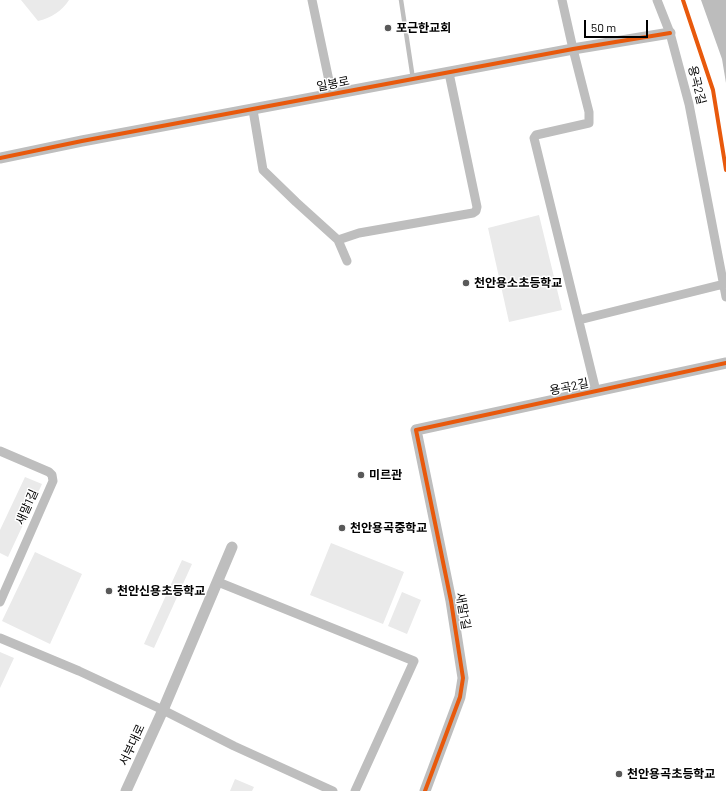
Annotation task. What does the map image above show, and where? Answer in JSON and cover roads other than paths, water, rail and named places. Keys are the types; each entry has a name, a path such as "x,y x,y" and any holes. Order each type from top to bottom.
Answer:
{"street":[{"name":"일봉로","path":"312,0 332,95"},
{"path":"562,0 589,112 589,123 536,135 534,138 596,391"},
{"name":"용곡2길","path":"657,0 670,33 689,104 726,297"},
{"name":"일봉로","path":"0,158 82,141 670,33"},
{"path":"338,240 358,233 473,213 476,211 449,73"},
{"path":"253,110 263,170 338,240 347,261"},
{"path":"579,320 724,284"},
{"name":"용곡2길","path":"416,430 726,363"},
{"name":"새말1길","path":"416,430 451,601 463,678 460,697 425,791"},
{"name":"새말1길","path":"0,451 48,472 52,475 53,481 0,602"},
{"path":"163,710 232,548"},
{"path":"218,582 414,661 355,791"},
{"path":"0,638 79,671 163,710 234,746 333,791"},
{"name":"서부대로","path":"126,791 163,710"}],"lane":[{"path":"401,0 413,80"}],"place":[{"name":"포근한교회","path":"388,28"},
{"name":"천안용소초등학교","path":"466,283"},
{"name":"미르관","path":"361,475"},
{"name":"천안용곡중학교","path":"342,528"},
{"name":"천안신용초등학교","path":"109,591"},
{"name":"천안용곡초등학교","path":"619,774"}]}
